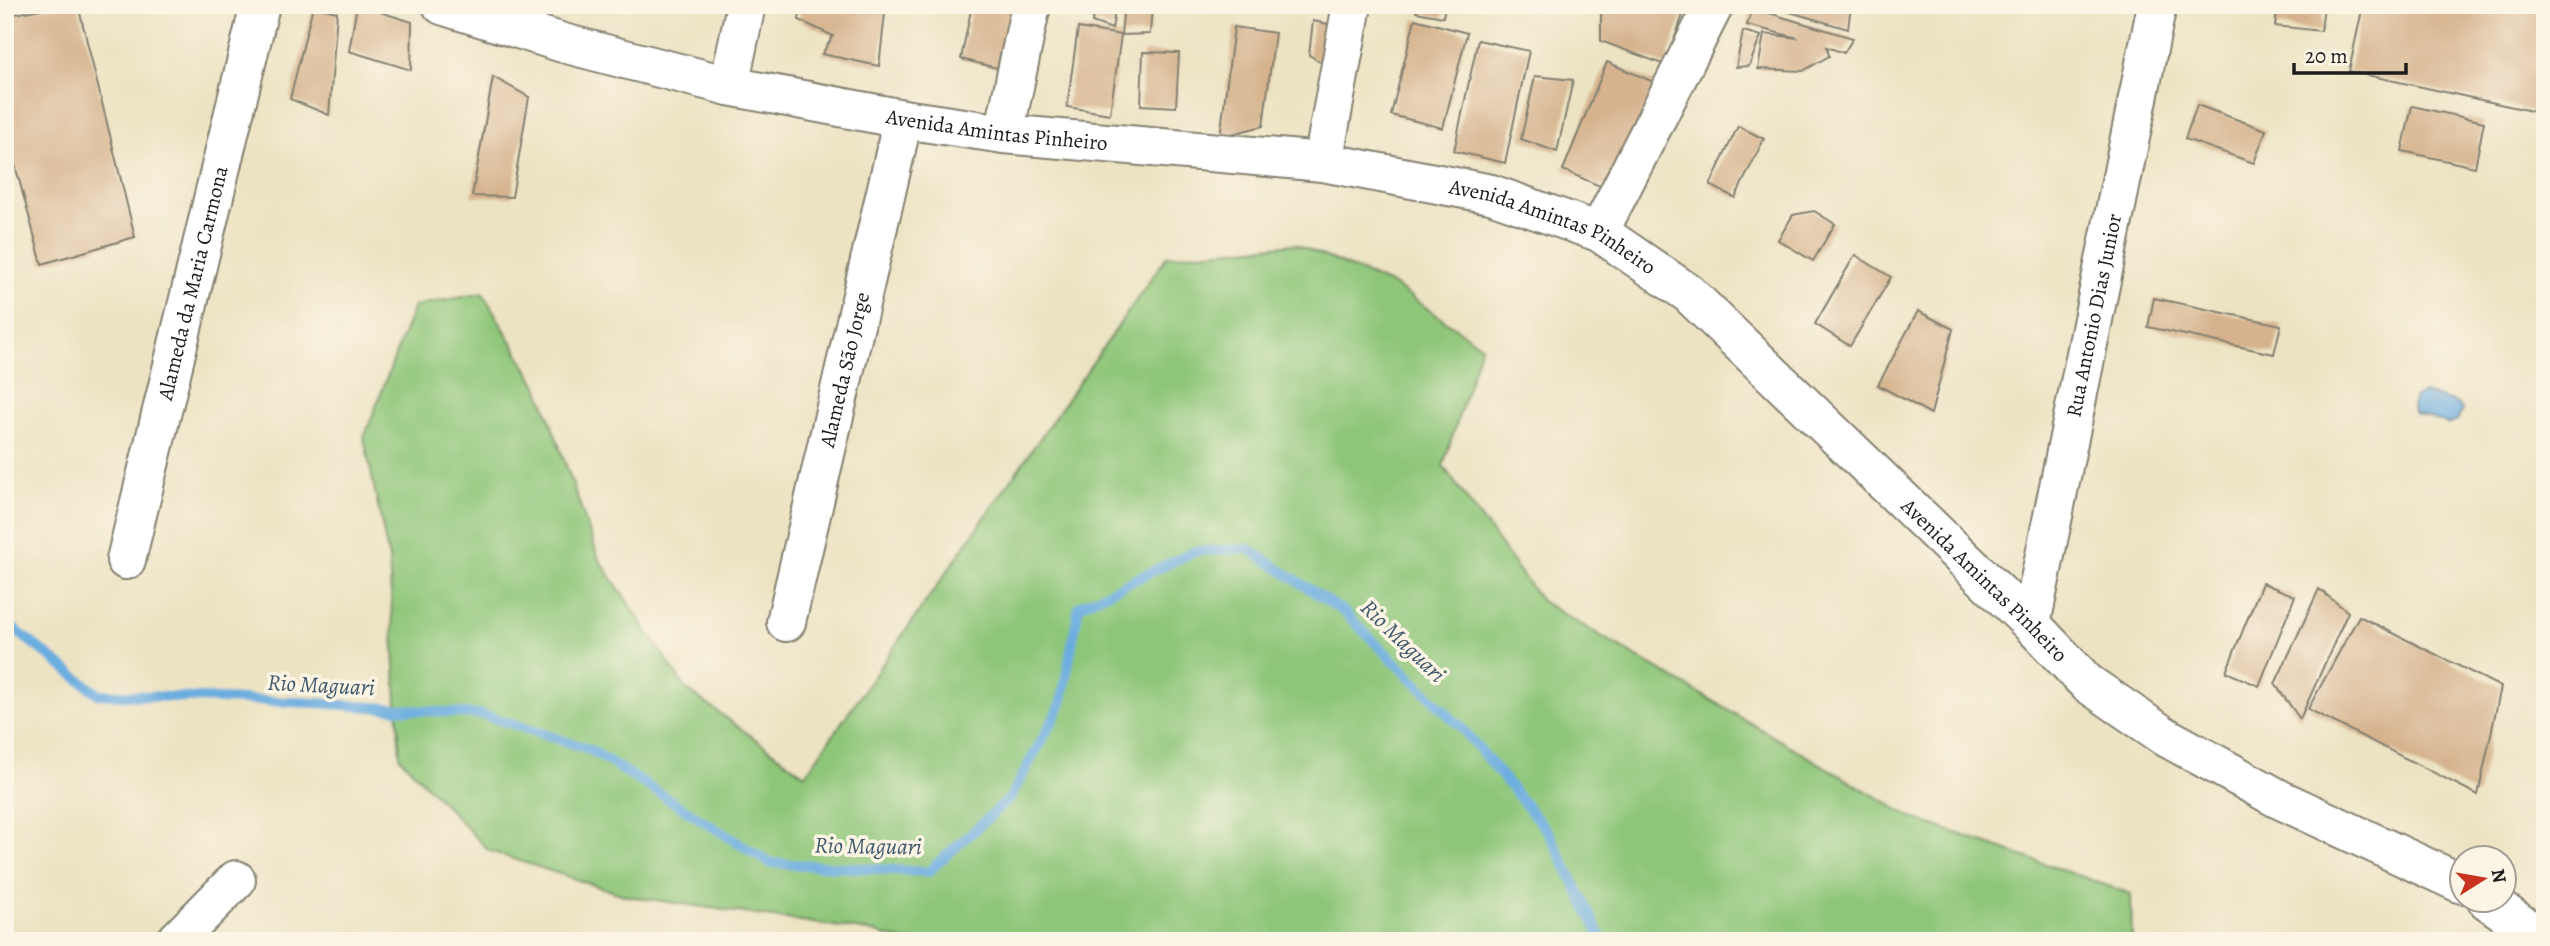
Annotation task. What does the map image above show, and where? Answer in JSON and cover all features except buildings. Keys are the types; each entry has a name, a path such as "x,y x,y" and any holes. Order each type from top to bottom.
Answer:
{"street":[{"name":"Alameda da Maria Carmona","path":"126,561 260,5"},
{"name":"Avenida Amintas Pinheiro","path":"442,5 563,43 729,86 903,119 1004,134 1323,162 1490,194 1599,232 1688,293 2031,624 2087,683 2166,737 2279,799 2448,877"},
{"path":"729,86 746,5"},
{"path":"1004,134 1031,5"},
{"path":"1323,162 1352,5"},
{"path":"1599,232 1714,5"},
{"name":"Rua Antonio Dias Junior","path":"2031,624 2157,5"},
{"name":"Alameda São Jorge","path":"786,622 903,119"},
{"path":"176,941 236,880"},
{"path":"2506,914 2542,939"}],"green space":[{"path":"1295,244 1395,286 1481,346 1443,466 1541,601 1913,818 2131,894 2132,941 905,941 869,931 627,896 489,851 400,758 389,559 364,438 414,306 483,293 539,389 599,559 686,689 805,775 1167,256"}],"water":[{"path":"2423,393 2456,403 2462,409 2457,421 2450,424 2415,414 2412,408 2414,398"}],"waterway":[{"name":"Rio Maguari","path":"5,622 98,694 315,703 484,715 589,749 770,863 928,872 1010,798 1061,705 1079,606 1195,551 1249,549 1344,612 1461,727 1549,833 1603,941"}]}
